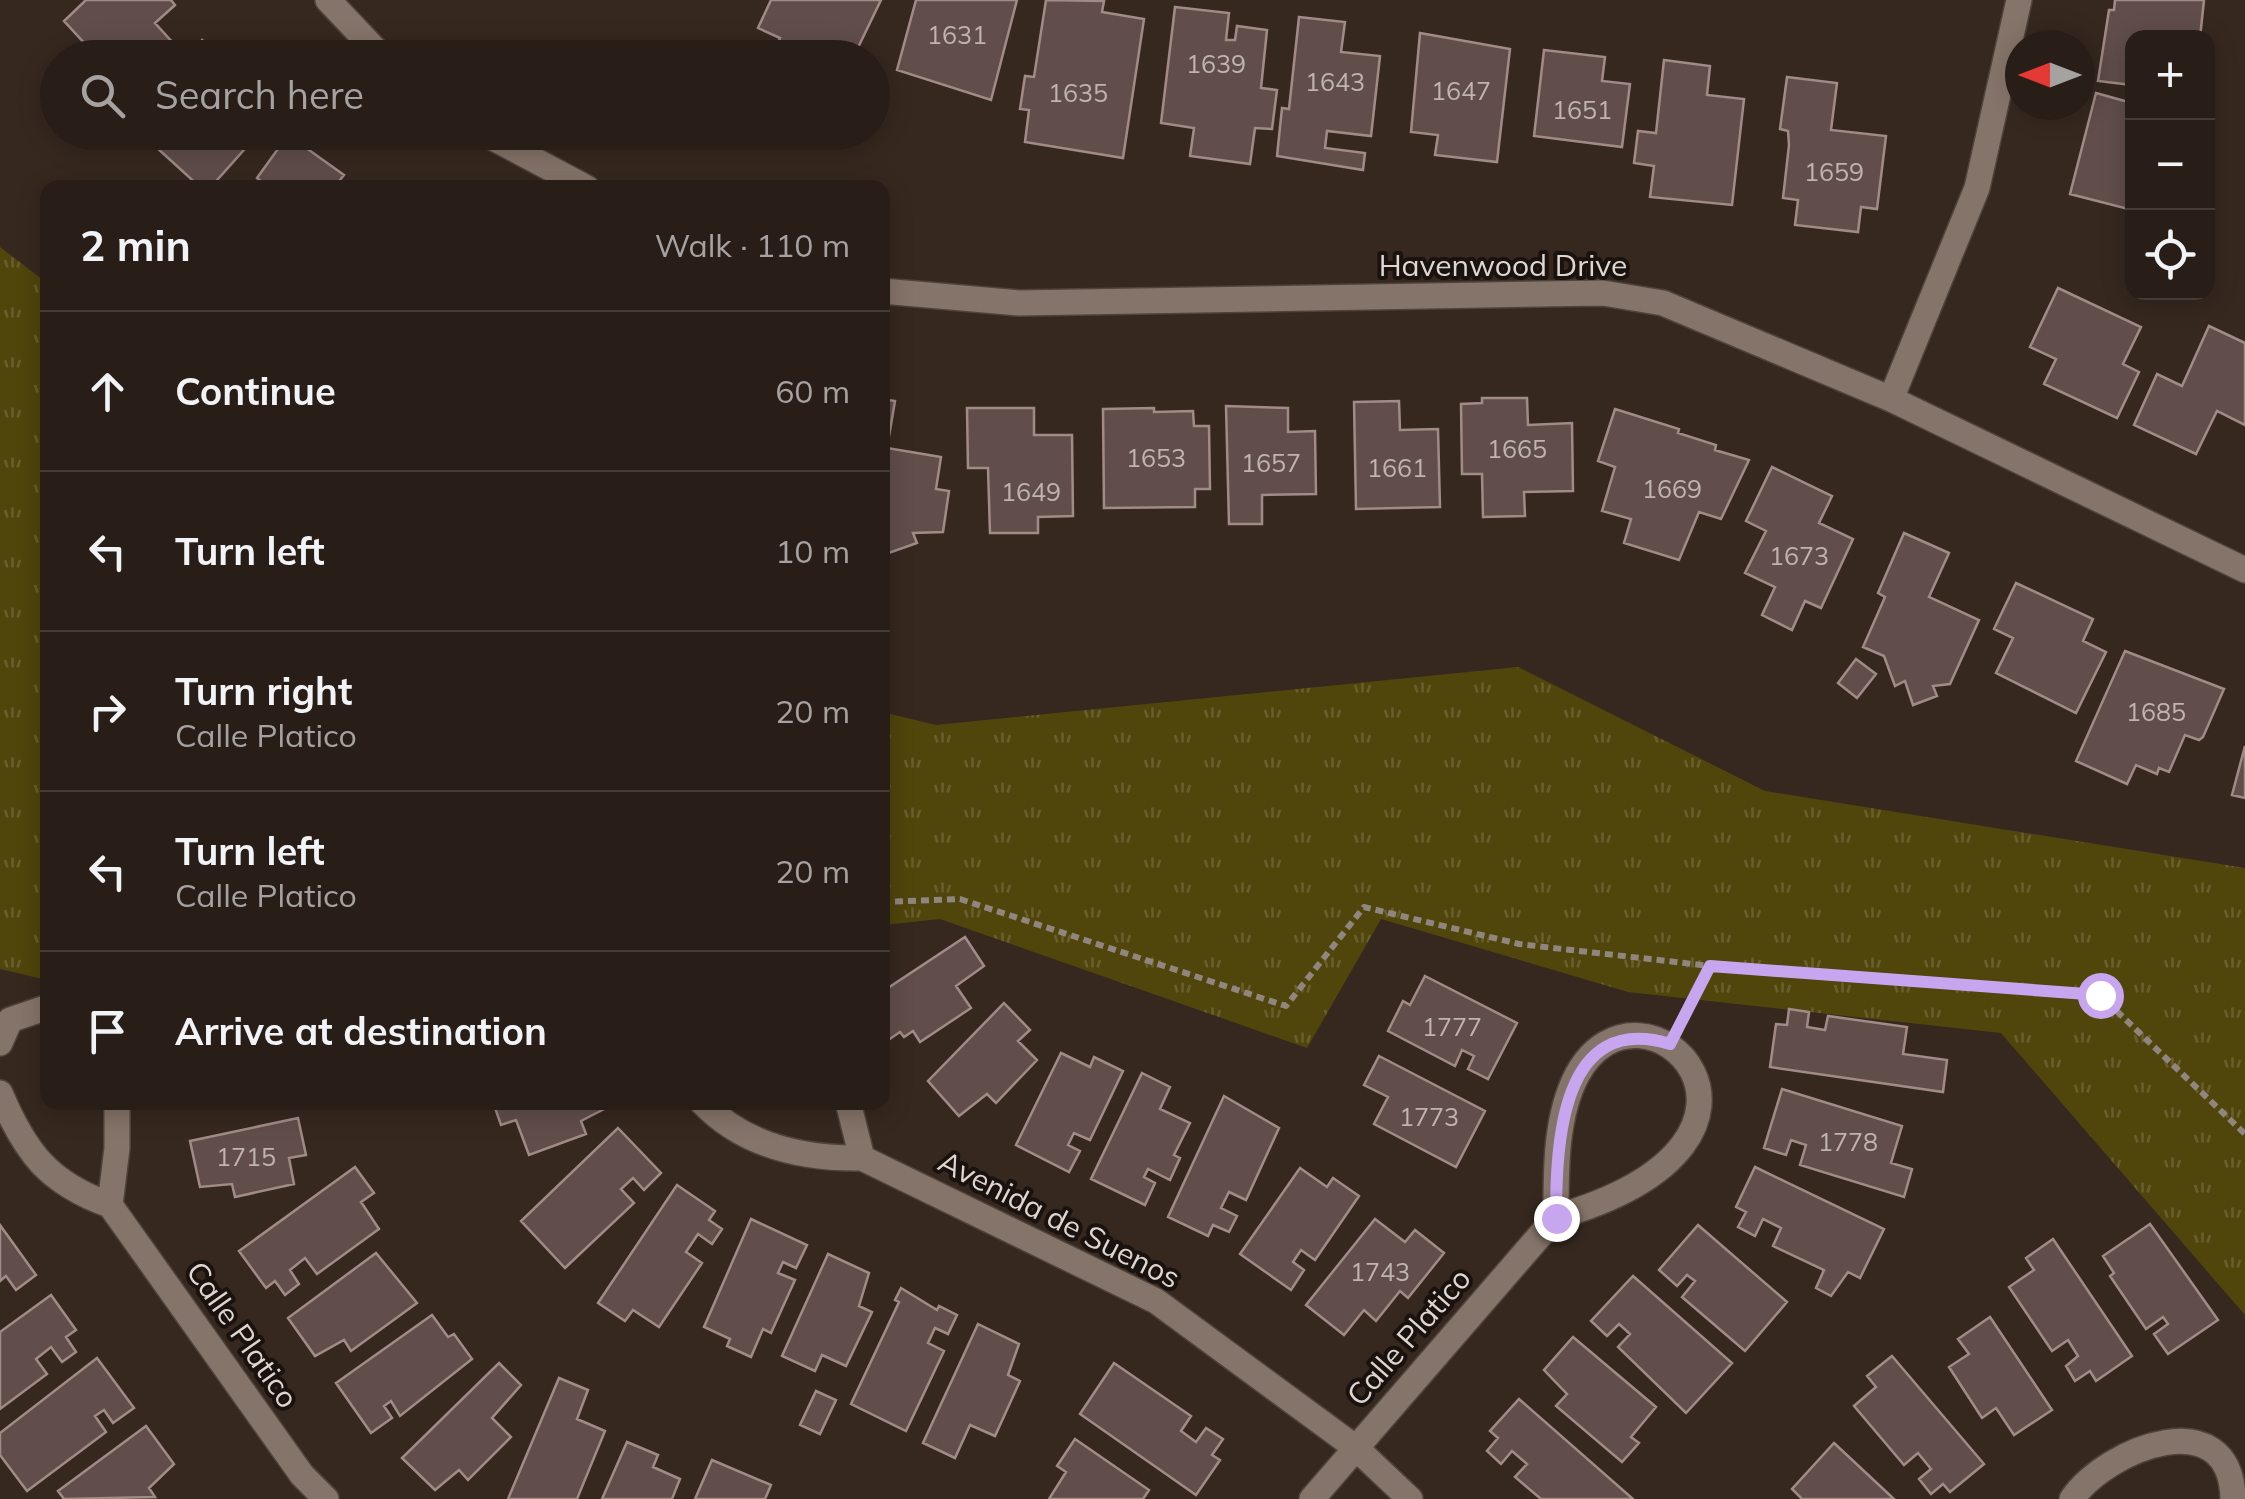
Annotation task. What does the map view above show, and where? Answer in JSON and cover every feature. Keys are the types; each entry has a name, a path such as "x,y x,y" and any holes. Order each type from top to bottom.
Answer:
{"street":[{"path":"328,0 366,40"},
{"path":"1891,399 1977,188 2019,0"},
{"path":"516,150 572,180"},
{"name":"Havenwood Drive","path":"890,292 1020,304 1604,293 1663,304 1891,399 2245,570"},
{"path":"0,1043 10,1020 40,1010"},
{"path":"1641,1035 1670,1044 1694,1067 1702,1096 1693,1131 1648,1181 1604,1204 1556,1218 1556,1167 1564,1116 1578,1073 1609,1044 1641,1035"},
{"path":"0,1093 16,1130 42,1167 74,1192 110,1205 117,1110"},
{"name":"Avenida de Suenos","path":"710,1110 724,1125 816,1159 862,1158 1156,1301 1356,1448 1410,1499"},
{"path":"850,1110 862,1158"},
{"name":"Calle Platico","path":"110,1205 302,1476 326,1499"},
{"name":"Calle Platico","path":"1312,1499 1556,1218"},
{"path":"2072,1499 2107,1467 2145,1448 2183,1438 2212,1448 2232,1478 2233,1499"}],"path":[{"path":"890,902 960,898 1286,1006 1364,907 1519,944 1710,966 2100,995 2244,1134"},
{"path":"1670,1044 1710,966"}],"green space":[{"path":"0,247 40,278 40,978 0,969"},
{"path":"1518,667 1765,791 2245,868 2245,1315 2001,1033 1628,992 1381,919 1307,1048 940,919 890,924 890,714 936,725"}],"building":[{"path":"86,0 171,0 175,5 155,23 170,40 81,40 64,21"},
{"path":"771,0 881,0 862,40 779,40 758,28"},
{"path":"916,0 1017,0 991,100 897,70"},
{"path":"1046,0 1104,1 1102,12 1144,19 1123,158 1025,142 1029,110 1020,109 1025,76 1034,77"},
{"path":"2115,0 2204,0 2201,30 2125,30 2125,84 2098,81 2109,10 2114,10"},
{"path":"1175,7 1229,13 1226,40 1235,40 1237,26 1267,30 1261,88 1277,90 1272,129 1255,128 1250,164 1190,156 1194,128 1161,123"},
{"path":"1299,17 1345,22 1341,52 1380,56 1371,136 1327,131 1325,148 1365,153 1363,170 1277,156 1282,108 1289,109"},
{"path":"1420,33 1510,49 1497,162 1435,155 1438,135 1411,132"},
{"path":"1544,50 1605,57 1602,81 1630,84 1622,147 1534,136"},
{"path":"1664,60 1710,66 1707,95 1744,99 1732,205 1650,197 1654,166 1634,163 1638,131 1656,133"},
{"path":"1787,77 1837,83 1831,130 1886,136 1877,209 1861,207 1858,232 1795,225 1798,200 1783,198 1789,145 1788,131 1780,129"},
{"path":"2096,93 2125,101 2125,208 2070,194 2089,120 2095,120"},
{"path":"159,150 244,150 217,180 192,180"},
{"path":"277,150 309,150 344,175 340,180 257,178"},
{"path":"2058,288 2141,327 2123,364 2139,372 2117,418 2044,384 2056,359 2030,347"},
{"path":"2209,326 2245,343 2245,425 2217,411 2196,454 2134,425 2157,374 2182,386"},
{"path":"1482,398 1527,398 1528,425 1572,423 1573,491 1524,492 1525,516 1483,517 1482,474 1462,474 1461,404 1482,403"},
{"path":"890,400 895,401 890,430"},
{"path":"1399,401 1400,430 1438,429 1440,507 1356,509 1354,402"},
{"path":"1226,406 1288,408 1288,432 1315,431 1316,494 1262,495 1262,524 1229,524"},
{"path":"967,408 1034,408 1034,435 1072,435 1073,516 1038,517 1038,533 990,533 988,468 968,468"},
{"path":"1154,408 1154,412 1193,411 1194,426 1209,426 1210,489 1195,489 1195,507 1104,508 1103,409"},
{"path":"1615,409 1679,429 1678,433 1716,445 1715,450 1749,460 1721,519 1699,512 1679,560 1624,543 1631,519 1602,511 1615,467 1598,461"},
{"path":"890,448 941,457 936,489 949,491 943,532 913,533 917,543 890,553"},
{"path":"1772,467 1832,496 1819,523 1853,539 1821,608 1805,601 1792,630 1762,615 1775,587 1745,573 1766,531 1746,521"},
{"path":"1904,533 1949,553 1929,597 1979,620 1950,684 1933,686 1937,696 1913,705 1905,681 1895,686 1884,656 1863,647 1885,597 1878,593"},
{"path":"2016,583 2093,619 2083,641 2106,652 2076,713 1996,673 2013,638 1994,629"},
{"path":"2125,651 2224,689 2203,737 2199,740 2185,735 2169,772 2159,768 2157,774 2136,765 2127,784 2076,761"},
{"path":"1856,659 1876,674 1857,698 1838,683"},
{"path":"2245,746 2245,798 2232,795"},
{"path":"965,937 984,966 956,986 971,1008 920,1042 913,1031 904,1037 900,1032 890,1039 890,987"},
{"path":"1425,976 1517,1023 1488,1079 1468,1069 1474,1056 1462,1050 1455,1066 1388,1031 1403,1001 1410,1005"},
{"path":"1004,1003 1030,1030 1018,1041 1037,1060 996,1103 987,1094 959,1116 928,1081"},
{"path":"1789,1009 1809,1012 1807,1027 1825,1030 1828,1016 1907,1027 1903,1054 1947,1060 1943,1092 1770,1067 1776,1024 1787,1025"},
{"path":"1061,1053 1090,1067 1094,1057 1123,1071 1090,1140 1074,1133 1068,1145 1080,1151 1069,1172 1016,1145"},
{"path":"1379,1056 1485,1111 1456,1167 1374,1124 1388,1097 1364,1085"},
{"path":"1142,1073 1170,1087 1160,1109 1190,1123 1174,1155 1180,1158 1170,1180 1148,1169 1144,1177 1155,1183 1145,1205 1091,1179"},
{"path":"1782,1089 1902,1126 1891,1163 1912,1169 1904,1197 1800,1165 1806,1145 1791,1140 1786,1155 1764,1148"},
{"path":"1224,1096 1279,1128 1246,1200 1229,1192 1221,1208 1237,1216 1229,1232 1213,1225 1208,1236 1168,1217"},
{"path":"496,1110 602,1110 581,1121 586,1134 529,1155 516,1120 501,1125"},
{"path":"298,1118 306,1155 289,1158 294,1184 235,1197 232,1184 200,1187 190,1141"},
{"path":"618,1128 661,1173 644,1190 633,1178 621,1189 634,1203 565,1268 521,1221"},
{"path":"355,1167 374,1193 361,1202 379,1229 317,1274 305,1258 290,1270 299,1284 285,1295 275,1281 266,1288 239,1251"},
{"path":"1755,1167 1884,1229 1860,1278 1848,1272 1831,1296 1816,1288 1824,1270 1773,1246 1781,1228 1763,1219 1755,1236 1738,1227 1746,1212 1736,1207"},
{"path":"1300,1168 1327,1187 1333,1178 1359,1196 1315,1260 1301,1250 1293,1262 1304,1270 1291,1290 1240,1254"},
{"path":"677,1185 715,1211 709,1220 722,1229 712,1244 698,1234 686,1252 702,1263 659,1327 633,1310 625,1321 598,1303"},
{"path":"751,1219 807,1245 796,1268 783,1262 778,1273 795,1280 771,1333 763,1329 751,1357 727,1346 730,1339 704,1327"},
{"path":"1375,1219 1405,1242 1415,1230 1444,1253 1408,1298 1400,1291 1376,1321 1364,1310 1344,1335 1306,1305"},
{"path":"2150,1224 2218,1320 2168,1354 2154,1334 2168,1324 2163,1317 2146,1329 2110,1276 2114,1273 2103,1256"},
{"path":"0,1225 36,1275 16,1290 6,1276 0,1281"},
{"path":"1698,1225 1787,1302 1745,1351 1682,1297 1695,1281 1687,1275 1677,1286 1659,1270"},
{"path":"2053,1239 2132,1356 2096,1381 2090,1371 2075,1381 2066,1366 2078,1356 2068,1340 2052,1351 2009,1287 2034,1270 2026,1258"},
{"path":"376,1253 417,1303 351,1351 344,1340 315,1356 288,1318"},
{"path":"828,1254 869,1273 859,1306 872,1312 846,1366 822,1355 815,1371 782,1356"},
{"path":"1633,1276 1732,1363 1686,1413 1618,1347 1630,1334 1619,1324 1607,1336 1591,1321"},
{"path":"901,1288 937,1310 939,1306 957,1315 948,1334 935,1328 928,1343 944,1351 906,1431 851,1404 899,1302 895,1300"},
{"path":"51,1295 76,1330 66,1337 76,1352 62,1362 51,1347 36,1359 47,1374 0,1409 0,1332"},
{"path":"432,1315 448,1337 454,1334 472,1359 400,1416 391,1401 384,1406 392,1418 371,1433 336,1383"},
{"path":"1990,1317 2052,1410 2014,1435 1996,1408 1982,1418 1949,1367 1969,1354 1958,1339"},
{"path":"978,1324 1019,1344 1008,1375 1020,1381 995,1436 970,1425 955,1458 923,1443"},
{"path":"1573,1337 1656,1407 1631,1437 1639,1443 1622,1462 1556,1406 1567,1394 1544,1370"},
{"path":"1892,1356 1984,1464 1950,1492 1943,1484 1931,1494 1919,1479 1931,1469 1918,1453 1904,1465 1854,1406 1876,1387 1867,1376"},
{"path":"97,1358 134,1408 113,1423 104,1410 95,1416 106,1432 27,1491 0,1455 0,1433"},
{"path":"499,1363 521,1385 492,1418 511,1437 468,1480 459,1470 435,1490 402,1458"},
{"path":"1114,1363 1191,1416 1181,1431 1196,1442 1206,1428 1223,1439 1212,1455 1220,1460 1196,1495 1080,1414"},
{"path":"559,1378 588,1390 577,1419 605,1431 577,1499 508,1499"},
{"path":"816,1391 836,1400 820,1434 800,1425"},
{"path":"1519,1399 1633,1499 1541,1499 1515,1477 1527,1464 1512,1451 1501,1464 1487,1451 1498,1438 1490,1431"},
{"path":"146,1426 174,1464 149,1488 155,1497 64,1499 58,1491"},
{"path":"1075,1439 1149,1490 1143,1499 1049,1499 1066,1472 1057,1466"},
{"path":"627,1442 658,1455 653,1467 680,1479 672,1499 602,1499"},
{"path":"1834,1443 1894,1499 1802,1499 1792,1489"},
{"path":"712,1460 771,1485 765,1499 695,1499"}],"route":[{"path":"1556,1218 1556,1167 1564,1116 1578,1073 1609,1044 1641,1035 1670,1044 1710,966 2100,995"}]}
